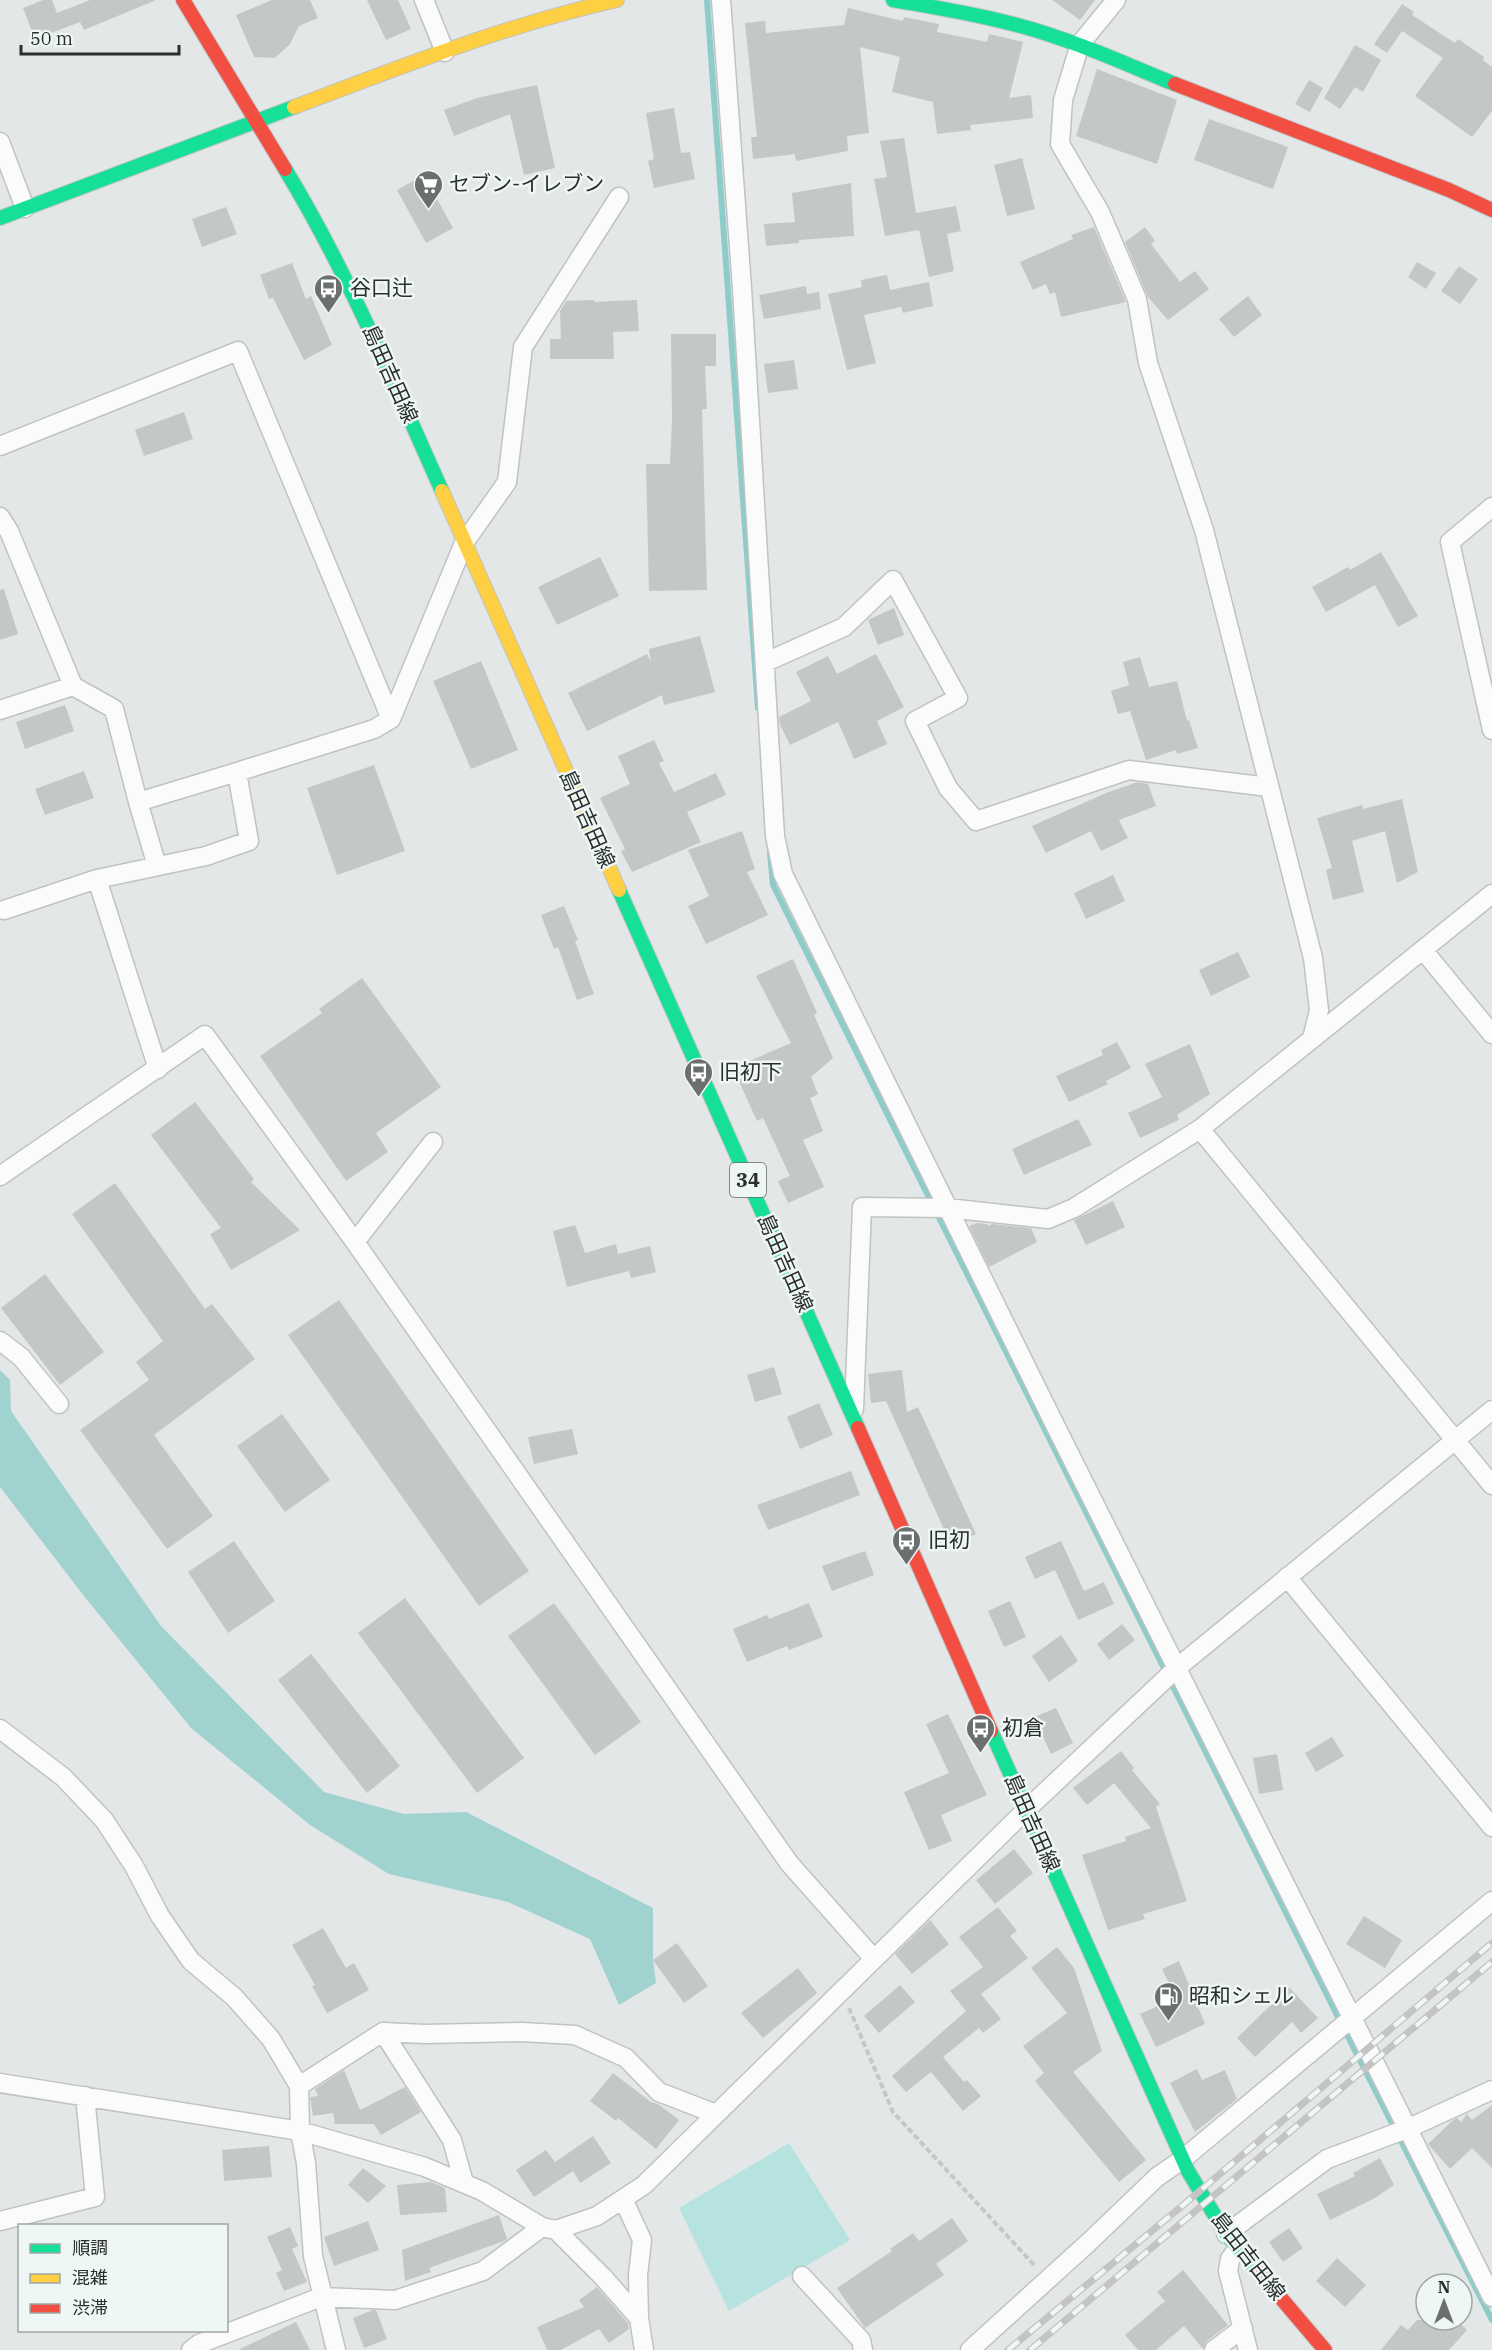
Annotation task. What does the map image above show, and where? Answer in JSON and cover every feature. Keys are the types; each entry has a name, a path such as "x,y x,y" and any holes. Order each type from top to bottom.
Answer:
{"main road":[{"name":"島田吉田線","path":"183,0 306,203 357,301 1183,2159 1226,2234 1325,2350"},
{"path":"0,218 568,5 617,0"},
{"path":"893,0 1017,24 1080,44 1112,59 1449,190 1492,210"}],"street":[{"path":"424,0 445,52"},
{"path":"721,0 775,836 783,874 1053,1421 1492,2297"},
{"path":"1116,0 1080,44 1062,100 1060,144 1100,212 1137,299 1148,363 1204,530 1313,958 1319,1010 1312,1039"},
{"path":"0,142 25,208"},
{"path":"138,802 374,729 391,719 465,543 507,483 523,347 620,196"},
{"path":"0,446 238,351 391,719"},
{"path":"1492,507 1450,542 1492,730"},
{"path":"0,517 9,531 73,686 114,709 157,866"},
{"path":"765,662 844,627 893,580 958,698 915,721 948,788 976,821 1129,770 1269,787"},
{"path":"0,710 73,686"},
{"path":"1,908 97,879 206,856 249,841 237,772"},
{"path":"97,879 158,1069"},
{"path":"853,1419 862,1207 948,1208 1048,1220 1074,1208 1200,1129 1492,894"},
{"path":"1423,950 1492,1034"},
{"path":"0,1176 205,1035 354,1242 789,1863 874,1959"},
{"path":"1200,1129 1492,1485"},
{"path":"354,1242 433,1142"},
{"path":"0,1341 21,1357 59,1404"},
{"path":"190,2350 199,2344 321,2297 395,2300 483,2271 549,2229 597,2216 644,2185 1026,1810 1178,1667 1492,1410"},
{"path":"1287,1578 1492,1827"},
{"path":"0,1729 63,1777 104,1820 134,1866 160,1916 191,1961 234,1997 271,2039 299,2086 300,2131 306,2163 313,2256 321,2297 336,2350"},
{"path":"970,2350 1157,2177 1183,2159 1492,1901"},
{"path":"299,2086 383,2032 575,2034 626,2058 659,2092 716,2114"},
{"path":"383,2032 452,2140 464,2183"},
{"path":"0,2083 300,2131 425,2167 482,2191 549,2229 603,2277 639,2318"},
{"path":"1226,2234 1327,2159 1408,2128 1492,2090"},
{"path":"0,2220 95,2197 85,2096"},
{"path":"623,2199 642,2240 638,2275 639,2318 644,2350"},
{"path":"1238,2248 1230,2259 1228,2271 1248,2350"},
{"path":"802,2276 861,2340 863,2350"},
{"path":"1214,2350 1243,2328"}],"path":[{"path":"841,1991 893,2112 1048,2280"}],"shaded area":[{"path":"0,1370 10,1380 11,1411 161,1626 324,1792 404,1814 466,1812 653,1908 653,1960 656,1983 619,2005 590,1939 508,1902 389,1874 310,1825 191,1728 84,1596 0,1487"},
{"path":"789,2143 850,2240 729,2311 679,2208"}],"building":[{"path":"43,0 52,0 57,13 90,0 156,0 84,30 80,22 35,39 23,8"},
{"path":"272,0 310,0 318,18 299,26 290,44 275,58 254,57 236,15"},
{"path":"367,0 398,0 411,29 386,40"},
{"path":"1052,0 1095,0 1080,20"},
{"path":"1402,4 1414,12 1412,15 1455,43 1458,39 1484,57 1483,60 1492,67 1492,111 1472,137 1415,96 1443,58 1402,31 1387,53 1374,44"},
{"path":"848,8 903,21 904,17 939,24 937,32 987,42 989,34 1023,42 1009,98 1031,95 1033,118 970,125 971,130 937,134 933,102 892,92 900,57 860,47 869,133 847,136 848,151 796,161 795,154 753,159 751,137 757,137 745,23 765,21 766,33 844,25"},
{"path":"1355,45 1381,60 1363,92 1355,87 1340,109 1324,98"},
{"path":"1097,69 1177,100 1157,164 1076,136"},
{"path":"1309,80 1323,88 1310,112 1295,104"},
{"path":"537,85 555,168 524,175 510,114 454,136 444,110 477,98"},
{"path":"674,108 681,153 690,152 695,179 654,188 648,161 654,159 646,113"},
{"path":"1209,119 1288,147 1273,189 1194,160"},
{"path":"904,138 916,213 956,206 961,231 947,234 954,271 929,277 919,230 885,236 874,179 887,177 880,141"},
{"path":"1022,158 1035,209 1007,216 994,165"},
{"path":"424,175 453,228 426,243 397,190"},
{"path":"851,183 854,236 799,240 799,243 766,246 764,224 795,222 792,193"},
{"path":"226,207 237,234 202,247 192,219"},
{"path":"1094,227 1126,302 1061,317 1055,292 1050,294 1046,284 1033,290 1020,262 1073,239 1071,235"},
{"path":"1145,227 1155,241 1151,244 1180,282 1195,271 1209,289 1168,320 1148,297 1125,242"},
{"path":"1417,262 1436,273 1426,289 1408,277"},
{"path":"292,263 306,299 311,296 332,345 304,360 273,298 269,299 260,275"},
{"path":"1459,266 1478,279 1460,304 1441,291"},
{"path":"887,275 890,290 929,282 933,306 903,313 901,307 864,315 876,363 847,370 828,294 862,287 861,280"},
{"path":"806,286 807,294 819,292 821,309 764,319 759,295"},
{"path":"1248,296 1262,315 1234,337 1219,319"},
{"path":"594,300 594,302 637,300 639,331 613,332 614,359 550,359 550,339 561,339 560,311 566,301"},
{"path":"671,334 716,334 716,366 705,366 707,409 702,409 707,590 649,591 646,464 670,464"},
{"path":"794,360 798,389 768,393 764,364"},
{"path":"184,412 193,439 144,456 135,430"},
{"path":"1381,552 1418,616 1398,627 1375,585 1326,612 1312,587 1348,567 1350,570"},
{"path":"600,557 619,596 557,625 538,587"},
{"path":"4,589 18,634 0,640 0,590"},
{"path":"894,608 904,635 878,645 868,620"},
{"path":"700,636 715,692 664,705 662,695 587,731 568,693 647,654 651,662 649,649"},
{"path":"876,654 904,707 877,721 887,744 854,759 838,722 790,745 780,725 779,717 811,701 796,672 828,656 837,674"},
{"path":"1140,657 1149,687 1177,681 1187,721 1189,720 1198,748 1177,754 1176,750 1146,760 1130,711 1118,714 1111,691 1129,685 1123,662"},
{"path":"481,661 518,750 471,769 433,681"},
{"path":"65,705 74,731 25,749 16,722"},
{"path":"654,740 664,761 659,763 674,792 716,773 726,795 687,812 701,842 632,872 621,851 625,849 600,798 630,784 618,756"},
{"path":"374,765 405,851 337,875 307,788"},
{"path":"84,771 94,798 45,815 35,789"},
{"path":"1138,782 1148,784 1156,806 1119,820 1128,838 1101,851 1091,831 1046,853 1032,826 1106,793"},
{"path":"1402,799 1418,872 1397,883 1385,831 1352,841 1364,892 1333,900 1326,870 1332,868 1317,818 1362,805 1363,809"},
{"path":"742,831 755,869 747,872 768,915 706,944 688,906 709,896 688,850"},
{"path":"1113,875 1125,901 1086,919 1074,893"},
{"path":"564,906 578,940 575,941 594,994 577,1000 558,947 554,949 541,915"},
{"path":"1238,952 1250,977 1211,996 1199,970"},
{"path":"793,959 817,1013 814,1015 833,1058 811,1077 818,1094 810,1098 823,1131 803,1140 824,1187 788,1203 778,1181 790,1176 763,1118 757,1121 733,1068 791,1043 756,976"},
{"path":"362,978 441,1087 376,1133 388,1152 346,1181 260,1056 322,1013 319,1009"},
{"path":"1117,1042 1131,1068 1106,1081 1108,1084 1069,1102 1056,1076 1103,1055 1101,1050"},
{"path":"1190,1044 1210,1094 1177,1115 1179,1120 1140,1138 1128,1113 1162,1097 1145,1064"},
{"path":"195,1102 254,1179 251,1182 300,1230 231,1270 210,1234 221,1228 151,1135"},
{"path":"1078,1119 1092,1145 1024,1175 1012,1149"},
{"path":"115,1183 205,1309 212,1304 255,1359 154,1435 213,1516 167,1549 80,1430 149,1380 136,1362 163,1341 72,1214"},
{"path":"1113,1201 1125,1227 1086,1245 1074,1220"},
{"path":"977,1223 988,1226 992,1224 1031,1228 1037,1242 989,1267 969,1226"},
{"path":"575,1225 585,1253 616,1244 618,1254 650,1246 656,1272 631,1278 629,1271 567,1287 553,1231"},
{"path":"45,1274 104,1352 60,1385 1,1308"},
{"path":"339,1300 529,1571 479,1606 288,1335"},
{"path":"774,1367 782,1394 755,1402 747,1375"},
{"path":"902,1370 907,1412 918,1407 976,1534 951,1545 886,1401 871,1403 868,1374"},
{"path":"819,1403 833,1435 800,1449 787,1417"},
{"path":"282,1414 330,1480 285,1512 237,1446"},
{"path":"572,1429 578,1454 534,1464 528,1437"},
{"path":"851,1471 860,1495 768,1530 757,1505"},
{"path":"234,1541 275,1601 228,1633 188,1572"},
{"path":"1061,1541 1084,1591 1104,1582 1114,1604 1078,1620 1055,1570 1035,1579 1025,1557"},
{"path":"865,1551 874,1575 832,1591 822,1566"},
{"path":"405,1598 524,1758 477,1793 358,1633"},
{"path":"1010,1601 1026,1637 1004,1647 988,1611"},
{"path":"554,1603 641,1722 595,1755 508,1636"},
{"path":"809,1603 823,1637 789,1650 787,1646 747,1662 733,1629 767,1615 769,1619"},
{"path":"1122,1624 1135,1640 1109,1660 1097,1644"},
{"path":"1061,1635 1078,1661 1049,1682 1032,1656"},
{"path":"311,1654 400,1766 367,1793 278,1680"},
{"path":"1056,1708 1073,1743 1051,1754 1034,1717"},
{"path":"948,1714 987,1795 941,1815 952,1841 929,1850 904,1792 949,1773 926,1724"},
{"path":"1332,1737 1344,1756 1316,1772 1305,1753"},
{"path":"1121,1751 1134,1768 1132,1770 1160,1804 1156,1807 1187,1901 1143,1914 1145,1919 1108,1930 1082,1855 1126,1841 1125,1837 1151,1828 1114,1783 1087,1805 1073,1788"},
{"path":"1277,1754 1283,1790 1259,1794 1253,1758"},
{"path":"1014,1849 1033,1873 995,1904 976,1880"},
{"path":"998,1907 1017,1931 1010,1936 1028,1958 981,1994 1001,2019 983,2033 979,2028 943,2057 964,2082 967,2080 981,2096 963,2111 931,2072 906,2092 892,2076 966,2011 950,1991 983,1967 959,1937"},
{"path":"1364,1916 1402,1940 1385,1968 1346,1944"},
{"path":"930,1920 949,1944 912,1974 895,1954"},
{"path":"323,1928 346,1968 354,1963 369,1990 327,2013 312,1986 315,1985 292,1945"},
{"path":"677,1943 708,1986 684,2003 653,1960"},
{"path":"1057,1947 1074,1968 1102,2051 1073,2072 1146,2160 1119,2182 1035,2081 1044,2073 1023,2046 1067,2013 1031,1968"},
{"path":"1179,1961 1205,2024 1156,2047 1140,2014 1176,1998 1162,1969"},
{"path":"798,1968 817,1993 763,2038 741,2013"},
{"path":"900,1985 915,2002 879,2033 864,2016"},
{"path":"1289,1987 1318,2018 1301,2033 1292,2022 1255,2057 1237,2038"},
{"path":"1197,2069 1202,2080 1225,2070 1237,2099 1195,2132 1170,2083"},
{"path":"344,2070 360,2110 405,2087 421,2112 381,2135 374,2124 332,2124 335,2123 333,2113 313,2116 310,2097 318,2096 315,2089"},
{"path":"613,2073 679,2120 656,2149 618,2118 616,2121 590,2101"},
{"path":"1492,2105 1492,2168 1472,2148 1450,2169 1428,2144 1452,2121 1457,2118 1461,2122 1467,2114 1472,2120"},
{"path":"593,2136 611,2163 580,2183 573,2171 534,2197 516,2170 546,2150 555,2162"},
{"path":"269,2146 272,2177 224,2181 222,2150"},
{"path":"1380,2158 1394,2185 1375,2198 1330,2220 1317,2194 1355,2176 1353,2173"},
{"path":"363,2168 386,2186 368,2203 348,2185"},
{"path":"431,2182 445,2188 447,2212 400,2215 397,2185"},
{"path":"499,2215 507,2239 429,2268 431,2272 405,2281 402,2250"},
{"path":"952,2218 968,2241 936,2264 944,2275 865,2328 837,2288 892,2251 890,2249 913,2233 919,2241"},
{"path":"368,2221 379,2250 334,2266 324,2237"},
{"path":"290,2227 298,2246 292,2249 307,2282 284,2291 276,2273 282,2270 267,2237"},
{"path":"1289,2228 1303,2248 1283,2262 1269,2242"},
{"path":"1337,2258 1366,2285 1345,2307 1316,2281"},
{"path":"1183,2270 1228,2325 1207,2341 1203,2349 1184,2326 1156,2350 1138,2350 1125,2335 1165,2301 1157,2292"},
{"path":"597,2287 628,2323 629,2329 609,2343 599,2329 561,2350 547,2350 537,2327 584,2307 579,2300"},
{"path":"376,2310 387,2339 364,2348 353,2318"},
{"path":"296,2322 310,2350 238,2350"},
{"path":"1414,2323 1414,2332 1465,2332 1449,2350 1381,2350 1401,2325 1408,2330"}],"waterway":[{"path":"707,0 758,708"},
{"path":"770,853 773,885 1342,2025 1492,2320"}],"railway":[{"path":"1008,2350 1188,2201 1492,1943"},
{"path":"1030,2350 1492,1962"}],"traffic: fast":[{"path":"893,0 1019,25 1089,49 1175,84"},
{"path":"0,218 294,107"},
{"path":"285,169 349,287 442,491"},
{"path":"619,890 858,1428"},
{"path":"991,1731 1188,2171 1226,2234 1258,2271"}],"traffic: slow":[{"path":"294,107 494,34 617,0"},
{"path":"442,491 619,890"}],"traffic: jam":[{"path":"183,0 285,169"},
{"path":"1175,84 1449,190 1492,210"},
{"path":"858,1428 991,1731"},
{"path":"1258,2271 1325,2350"}],"place":[{"name":"セブン-イレブン","path":"428,210"},
{"name":"谷口辻","path":"329,314"},
{"name":"旧初下","path":"698,1098"},
{"name":"旧初","path":"907,1566"},
{"name":"初倉","path":"981,1754"},
{"name":"昭和シェル","path":"1168,2022"}]}
